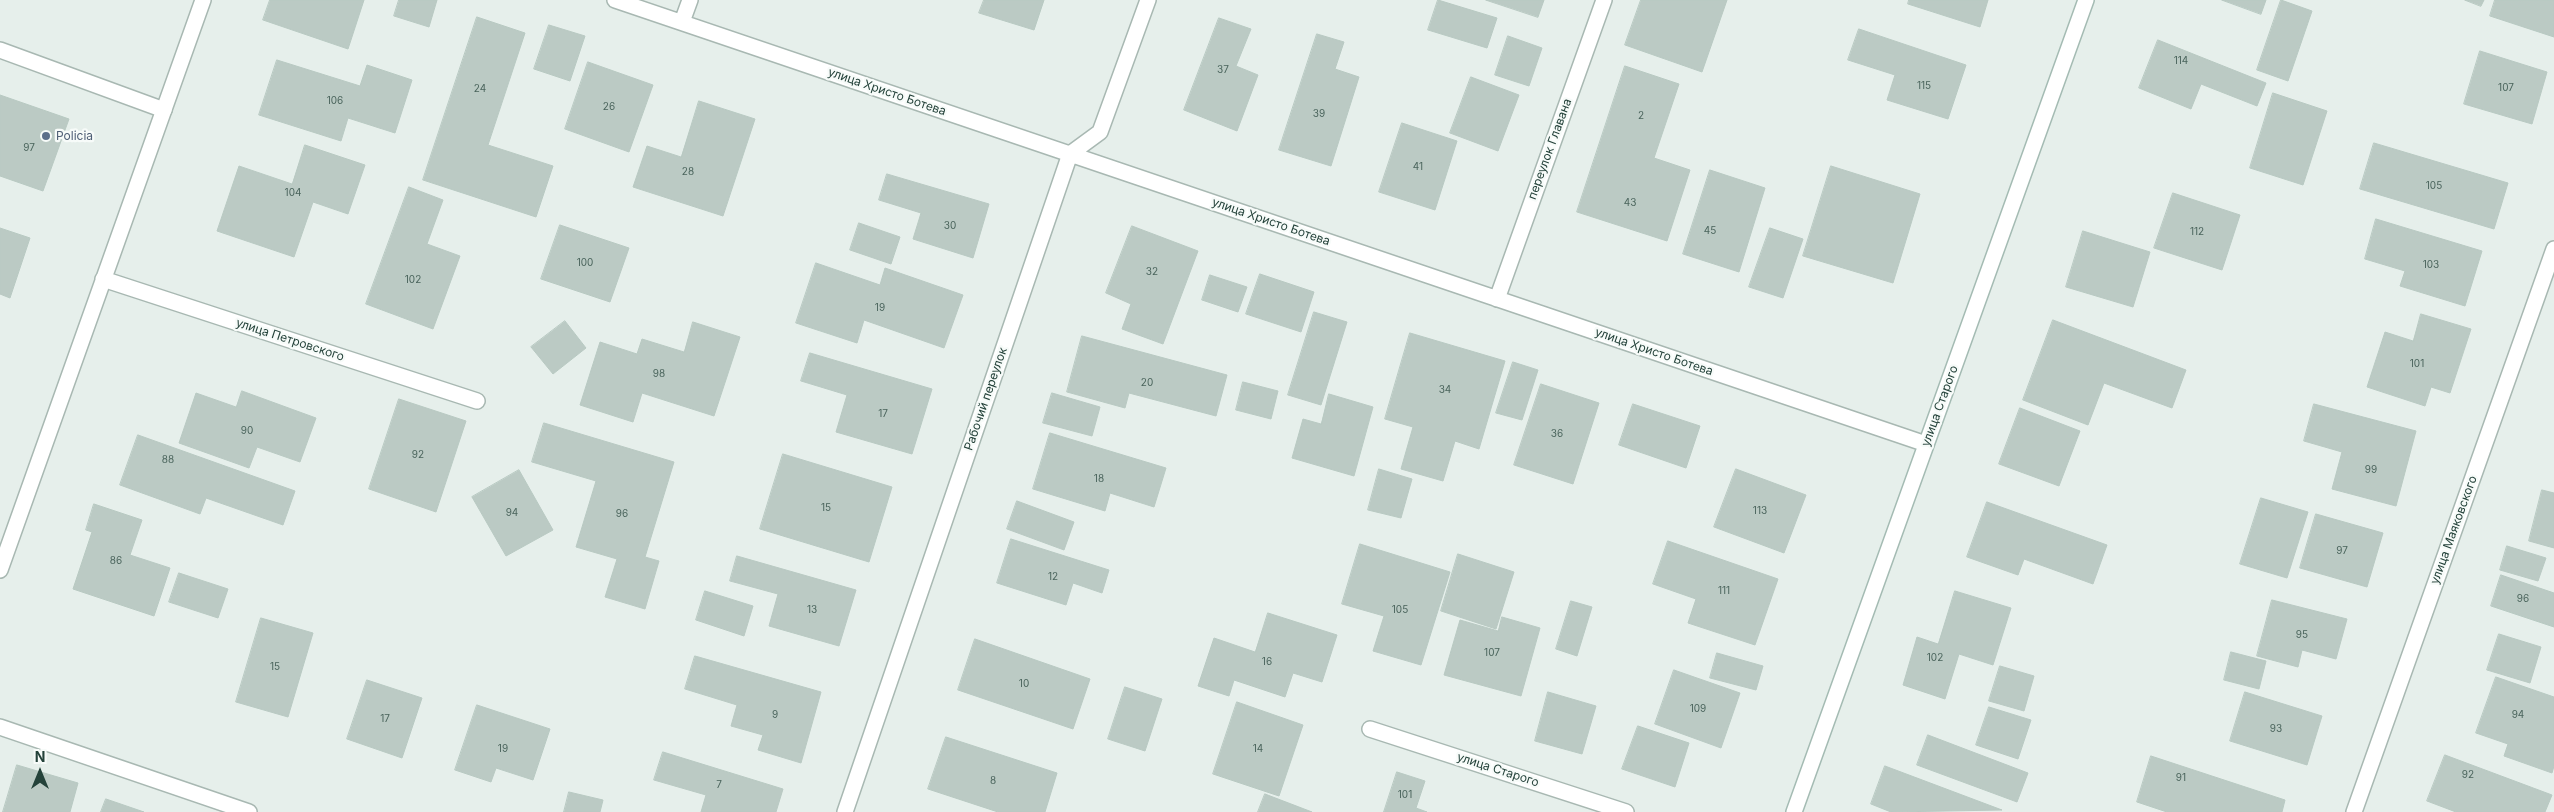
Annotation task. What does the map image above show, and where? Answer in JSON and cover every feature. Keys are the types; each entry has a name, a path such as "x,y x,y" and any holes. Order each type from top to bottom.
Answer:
{"street":[{"path":"0,570 203,0"},
{"name":"улица Христо Ботева","path":"615,0 1926,444"},
{"path":"682,22 690,0"},
{"path":"1070,154 1100,132 1148,0"},
{"name":"переулок Главана","path":"1497,299 1604,0"},
{"name":"улица Старого","path":"1794,812 2086,0"},
{"path":"0,50 164,110"},
{"name":"Рабочий переулок","path":"845,812 1070,154"},
{"name":"улица Маяковского","path":"2354,812 2554,248"},
{"name":"улица Петровского","path":"104,279 476,401"},
{"path":"0,727 249,812"},
{"name":"улица Старого","path":"1370,729 1626,812"}],"building":[{"path":"270,0 364,0 348,49 263,20"},
{"path":"399,0 437,0 429,27 394,16"},
{"path":"984,0 1044,0 1034,30 979,13"},
{"path":"1438,0 1497,18 1487,48 1428,30"},
{"path":"1486,0 1544,0 1538,17"},
{"path":"1641,0 1727,0 1702,72 1625,45"},
{"path":"1909,0 1988,0 1980,27 1908,4"},
{"path":"2222,0 2266,0 2261,14"},
{"path":"2281,0 2312,11 2288,81 2257,70"},
{"path":"2465,0 2484,0 2481,6"},
{"path":"2495,0 2554,0 2554,37 2490,16"},
{"path":"477,17 525,33 488,145 553,166 536,217 423,180"},
{"path":"1219,18 1251,29 1236,66 1258,75 1237,131 1184,110"},
{"path":"549,25 585,36 570,81 534,69"},
{"path":"1859,29 1966,65 1948,119 1887,100 1895,75 1848,60"},
{"path":"1317,34 1344,42 1335,69 1359,77 1331,166 1279,150"},
{"path":"1508,36 1542,48 1529,86 1495,75"},
{"path":"2158,40 2266,83 2257,106 2201,84 2191,109 2139,88"},
{"path":"2480,51 2547,72 2532,124 2464,104"},
{"path":"277,60 360,86 367,65 412,80 395,133 348,118 341,141 259,115"},
{"path":"588,62 653,85 629,152 565,129"},
{"path":"1625,66 1679,84 1654,158 1690,170 1667,241 1577,212"},
{"path":"1471,77 1519,95 1498,151 1450,133"},
{"path":"2273,93 2327,111 2303,185 2250,168"},
{"path":"0,95 69,119 43,191 0,176"},
{"path":"699,101 755,119 723,216 633,187 647,146 681,157"},
{"path":"1402,123 1457,141 1435,210 1379,192"},
{"path":"2374,143 2508,183 2494,229 2360,189"},
{"path":"305,145 365,165 348,214 313,202 294,257 217,231 239,166 292,184"},
{"path":"1831,166 1920,194 1893,283 1803,256"},
{"path":"1710,170 1765,188 1739,272 1683,254"},
{"path":"887,174 989,204 973,258 913,239 921,213 879,200"},
{"path":"409,187 443,200 427,244 460,256 433,329 366,304"},
{"path":"2173,193 2240,215 2222,270 2154,248"},
{"path":"2376,219 2482,251 2465,306 2400,286 2405,271 2365,259"},
{"path":"859,223 900,237 891,264 850,250"},
{"path":"560,225 629,248 610,302 541,279"},
{"path":"1132,226 1198,251 1163,344 1122,329 1131,304 1106,293"},
{"path":"0,228 30,238 10,298 0,294"},
{"path":"1770,228 1803,239 1783,298 1749,287"},
{"path":"2083,231 2150,252 2133,307 2066,287"},
{"path":"816,263 880,285 885,268 963,295 944,348 864,320 857,343 796,323"},
{"path":"1260,274 1314,292 1301,332 1246,314"},
{"path":"1210,275 1247,287 1238,312 1202,300"},
{"path":"1314,312 1347,322 1321,405 1288,395"},
{"path":"2421,314 2471,329 2450,393 2431,387 2425,406 2367,387 2385,332 2413,341"},
{"path":"2053,320 2186,370 2172,408 2104,383 2088,425 2023,400"},
{"path":"565,321 586,348 553,374 531,347"},
{"path":"693,322 740,337 714,416 642,393 633,422 580,405 600,342 637,354 642,339 684,352"},
{"path":"1410,333 1505,361 1479,449 1455,441 1443,481 1401,469 1413,427 1385,419"},
{"path":"1082,336 1227,375 1216,416 1129,393 1125,408 1067,392"},
{"path":"810,353 932,389 912,454 836,432 847,395 801,381"},
{"path":"1513,362 1538,370 1522,420 1496,413"},
{"path":"1243,382 1278,391 1271,419 1236,410"},
{"path":"1541,384 1599,403 1573,484 1514,465"},
{"path":"242,391 316,418 300,462 257,447 249,468 179,443 196,393 236,407"},
{"path":"1052,393 1100,407 1092,436 1043,423"},
{"path":"1329,394 1373,407 1354,476 1292,458 1303,419 1321,424"},
{"path":"399,399 466,421 436,512 369,489"},
{"path":"1633,404 1700,426 1686,468 1619,445"},
{"path":"2314,404 2416,431 2396,506 2332,489 2342,452 2304,441"},
{"path":"2020,408 2080,431 2059,486 1999,464"},
{"path":"544,423 674,462 645,557 659,561 645,609 605,597 617,559 576,547 596,481 532,462"},
{"path":"1050,433 1166,468 1154,507 1110,493 1105,511 1033,489"},
{"path":"138,435 295,491 283,525 206,498 200,514 120,485"},
{"path":"783,454 892,487 869,562 760,529"},
{"path":"1379,469 1412,479 1401,518 1368,510"},
{"path":"1736,469 1806,495 1784,553 1714,527"},
{"path":"519,470 553,530 506,556 472,497"},
{"path":"2542,490 2554,493 2554,548 2529,541"},
{"path":"2261,498 2308,512 2287,578 2240,564"},
{"path":"1017,501 1074,522 1064,550 1007,529"},
{"path":"1987,502 2107,545 2093,584 2024,559 2018,575 1967,557"},
{"path":"94,504 142,520 130,555 170,568 154,616 73,589 92,532 86,530"},
{"path":"2316,514 2383,533 2367,587 2300,568"},
{"path":"1011,539 1109,570 1102,593 1073,583 1066,605 997,583"},
{"path":"1668,541 1778,579 1755,645 1688,623 1696,599 1653,584"},
{"path":"1360,544 1450,572 1421,665 1373,651 1384,616 1342,604"},
{"path":"2507,546 2546,558 2538,581 2500,570"},
{"path":"1458,554 1514,572 1496,629 1441,611"},
{"path":"737,556 856,590 839,646 769,626 778,594 730,581"},
{"path":"179,573 228,589 218,618 169,602"},
{"path":"2501,575 2554,593 2554,627 2491,606"},
{"path":"705,591 753,606 744,636 696,620"},
{"path":"1955,591 2011,608 1993,665 1959,654 1945,699 1903,685 1917,637 1938,644"},
{"path":"2272,600 2347,619 2336,659 2302,650 2298,667 2257,656"},
{"path":"1571,601 1592,607 1577,656 1556,649"},
{"path":"1268,613 1337,635 1322,682 1293,673 1285,697 1234,680 1229,696 1198,686 1214,638 1255,652"},
{"path":"1502,617 1540,628 1521,696 1444,675 1460,620 1498,631"},
{"path":"261,618 313,633 288,717 236,702"},
{"path":"2499,634 2541,647 2530,683 2487,670"},
{"path":"975,639 1090,679 1073,729 958,690"},
{"path":"2231,652 2266,661 2259,689 2224,680"},
{"path":"1717,653 1763,666 1756,690 1710,678"},
{"path":"695,656 821,692 801,763 758,750 763,735 731,726 737,705 685,689"},
{"path":"2000,666 2034,676 2024,711 1989,701"},
{"path":"1674,670 1740,693 1721,748 1655,724"},
{"path":"2496,677 2554,697 2554,766 2552,773 2504,756 2508,744 2476,733"},
{"path":"367,680 422,698 402,758 347,739"},
{"path":"1125,687 1162,699 1145,751 1108,739"},
{"path":"1548,692 1596,706 1582,754 1535,741"},
{"path":"2245,692 2322,716 2307,765 2230,741"},
{"path":"1237,702 1303,725 1279,796 1213,774"},
{"path":"477,705 550,729 533,780 496,768 491,782 455,770"},
{"path":"1989,707 2031,720 2018,759 1976,745"},
{"path":"1638,726 1689,743 1675,787 1622,769"},
{"path":"1928,735 2028,773 2017,802 1917,765"},
{"path":"946,737 1057,773 1045,812 998,812 928,789"},
{"path":"663,752 783,789 776,812 701,812 706,795 654,780"},
{"path":"2445,755 2552,795 2545,812 2456,812 2427,801"},
{"path":"2151,756 2285,800 2282,812 2167,812 2137,802"},
{"path":"17,765 78,783 70,812 3,812"},
{"path":"1885,766 2002,810 1891,812 1871,804"},
{"path":"1397,772 1425,781 1416,808 1427,812 1384,812"},
{"path":"569,792 603,800 600,812 564,812"},
{"path":"1265,794 1312,812 1258,812"},
{"path":"106,799 144,812 101,812"}],"place":[{"name":"Policia","path":"46,136"}]}
